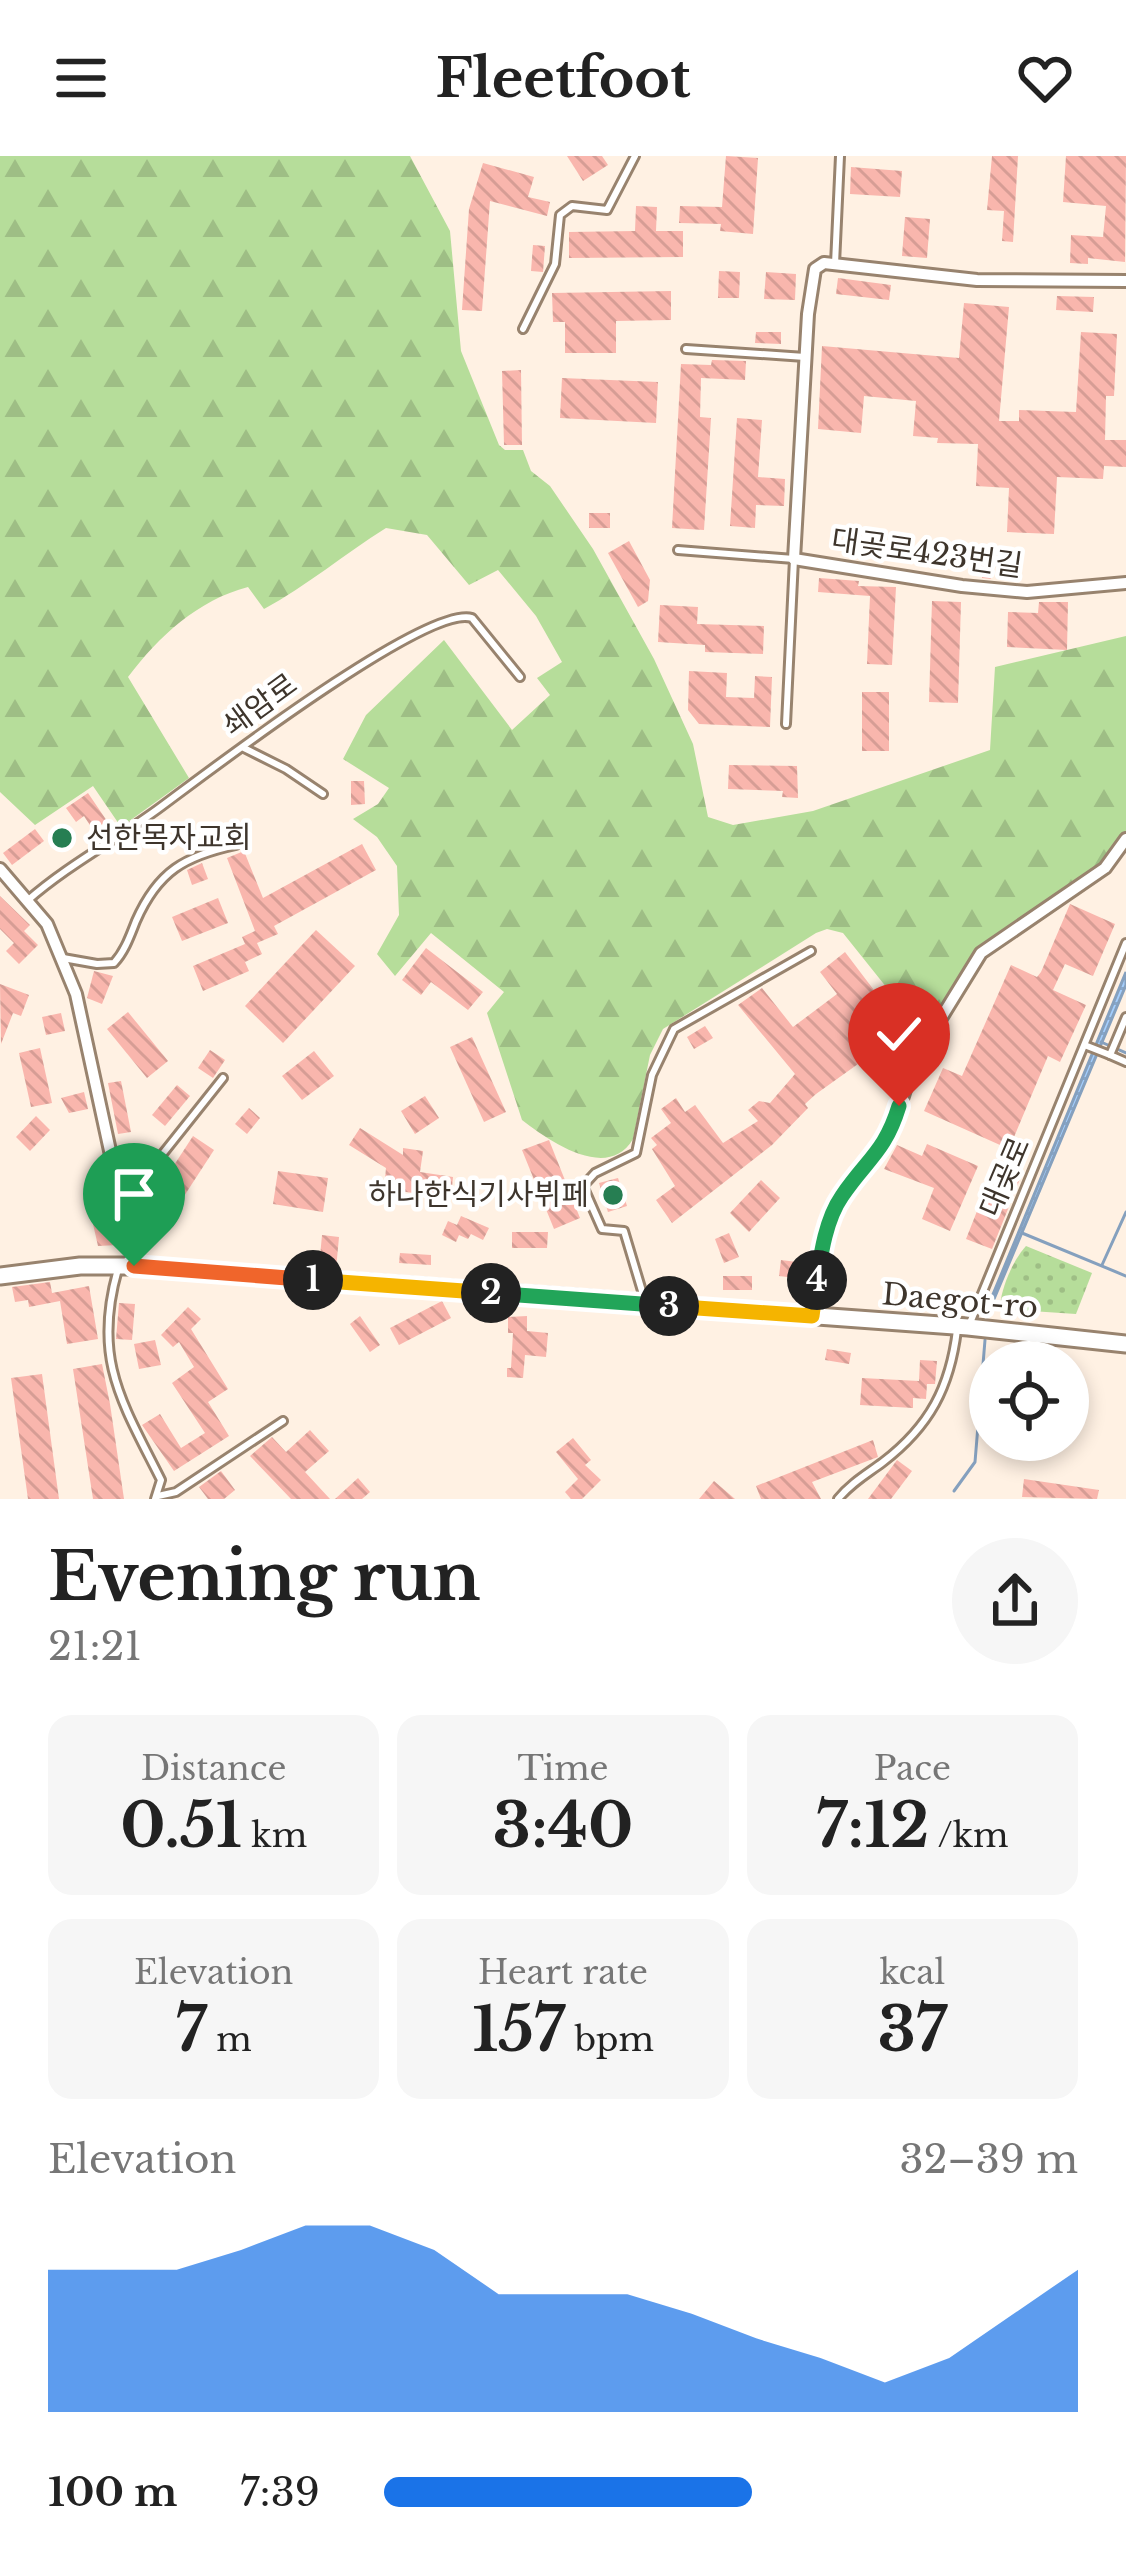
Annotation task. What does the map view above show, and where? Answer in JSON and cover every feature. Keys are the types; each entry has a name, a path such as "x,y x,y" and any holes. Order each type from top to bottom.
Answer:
{"street":[{"name":"대곶로423번길","path":"835,264 824,263 815,269 805,357 794,559 1028,592 1126,583"},
{"path":"835,264 977,280 1126,281"},
{"path":"812,1316 826,1233 839,1198 889,1139 914,1062 981,953 1106,868 1126,838"},
{"path":"0,869 47,924 63,958 89,1040 125,1209 127,1266"},
{"name":"Daegot-ro","path":"0,1276 36,1269 127,1266 963,1327 1126,1344"},
{"path":"1081,1340 1126,1354"}],"lane":[{"path":"523,329 555,263 560,214 572,206 607,210 634,156"},
{"name":"대곶로423번길","path":"835,264 840,156"},
{"path":"686,349 805,357"},
{"name":"대곶로423번길","path":"678,550 794,559 786,724"},
{"name":"쇄암로","path":"27,902 63,871 335,680 421,631 457,616 472,618 520,677"},
{"path":"244,748 323,794"},
{"path":"63,958 114,963 122,955 144,902 182,861 236,845"},
{"name":"대곶로","path":"838,1499 899,1449 945,1390 963,1327 1088,1046 1126,943"},
{"path":"646,1304 625,1231 602,1229 583,1186 595,1173 635,1153 652,1075 674,1029 811,952"},
{"path":"1108,1053 1126,1017"},
{"path":"1088,1046 1126,1062"},
{"path":"125,1209 223,1078"},
{"path":"127,1266 107,1308 109,1349 117,1390 161,1480 156,1497"},
{"path":"156,1497 176,1492 283,1421"}],"green space":[{"path":"0,156 410,156 450,231 461,351 499,445 505,450 523,450 531,471 550,486 593,549 654,659 693,744 708,817 733,825 813,811 990,750 995,667 1126,636 1126,839 1122,849 981,953 927,1038 843,933 827,929 816,933 663,1029 650,1055 633,1139 609,1157 594,1157 562,1147 522,1120 487,1013 504,992 431,933 395,976 377,954 399,915 397,866 377,837 353,819 378,804 389,788 343,759 366,715 444,640 512,730 550,695 537,678 562,662 536,616 498,570 469,585 427,535 386,528 264,609 248,587 196,610 166,634 128,677 189,778 121,827 93,786 35,825 0,792"},
{"path":"1026,1246 1092,1273 1076,1314 1000,1309 1008,1276"}],"water":[{"path":"1126,972 1126,985 986,1318 987,1309"}],"building":[{"path":"567,156 602,156 608,165 583,181"},
{"path":"726,156 758,158 753,234 720,231 721,224 679,223 680,206 722,207"},
{"path":"992,156 1018,156 1013,242 1002,241 1004,211 987,210"},
{"path":"1066,156 1126,156 1125,262 1088,258 1088,264 1070,263 1071,235 1103,237 1106,206 1063,202"},
{"path":"483,163 534,177 528,197 550,202 547,216 490,201 482,311 462,310 469,209"},
{"path":"851,167 902,171 900,197 850,194"},
{"path":"636,206 657,207 656,231 683,231 683,257 569,258 569,232 635,231"},
{"path":"905,217 930,219 927,258 902,256"},
{"path":"533,245 545,246 543,272 531,271"},
{"path":"719,271 740,272 739,298 718,298"},
{"path":"766,272 796,274 795,300 764,299"},
{"path":"838,278 891,285 889,300 836,294"},
{"path":"671,291 671,320 616,321 616,353 565,353 565,322 553,322 552,293"},
{"path":"1057,296 1094,297 1093,312 1056,310"},
{"path":"964,303 1009,307 999,421 1019,421 1019,410 1076,412 1081,332 1117,334 1114,396 1106,396 1105,440 1126,440 1126,467 1104,466 1103,479 1057,477 1054,534 1007,532 1009,488 976,486 978,444 937,443 938,438 913,436 916,401 864,396 861,433 818,429 822,346 959,358"},
{"path":"756,332 781,332 781,344 755,343"},
{"path":"712,360 746,361 745,380 701,378 700,417 711,418 704,530 672,528 681,364 711,365"},
{"path":"521,370 522,445 504,445 502,371"},
{"path":"562,378 658,382 656,423 560,418"},
{"path":"737,418 762,420 758,477 785,479 784,506 756,505 755,528 730,526"},
{"path":"589,513 610,513 610,528 589,528"},
{"path":"629,541 650,580 648,601 638,607 608,553"},
{"path":"974,544 992,545 991,579 982,578 982,568 973,568"},
{"path":"819,578 896,587 892,665 867,664 870,596 818,592"},
{"path":"932,601 961,602 958,703 929,702"},
{"path":"1039,602 1068,602 1067,650 1007,647 1008,612 1038,613"},
{"path":"660,605 698,607 697,624 764,626 763,654 705,652 705,645 658,642"},
{"path":"689,671 727,673 726,697 754,698 755,676 772,677 770,727 699,724 688,710"},
{"path":"862,692 889,692 889,751 862,751"},
{"path":"729,765 797,766 798,798 782,797 783,791 728,789"},
{"path":"351,781 364,781 365,804 351,805"},
{"path":"88,793 107,821 93,830 84,816 76,822 66,808"},
{"path":"35,829 44,841 12,865 3,853"},
{"path":"362,844 376,870 274,926 278,934 257,943 262,954 245,962 249,971 203,991 193,966 245,944 242,937 255,931 227,858 244,851 263,898"},
{"path":"202,863 208,879 192,885 187,870"},
{"path":"0,896 30,925 24,931 38,945 19,964 6,951 14,943 0,929"},
{"path":"218,898 228,923 182,941 172,917"},
{"path":"1070,904 1115,924 1093,976 1065,964 1053,990 1086,1005 1060,1062 1048,1056 1009,1149 924,1111 943,1068 962,1076 1011,965 1037,977 1041,972"},
{"path":"316,930 355,966 283,1043 245,1006"},
{"path":"426,948 483,992 468,1010 431,982 421,995 402,980"},
{"path":"845,952 908,1035 883,1054 879,1049 816,1094 772,1145 672,1223 656,1200 675,1186 652,1149 657,1145 651,1138 671,1123 661,1109 676,1098 685,1112 695,1105 723,1143 758,1121 748,1110 759,1101 770,1103 795,1074 738,1005 762,988 793,1027 837,994 820,972"},
{"path":"94,971 113,976 102,1004 87,998"},
{"path":"0,984 29,995 21,1016 13,1013 1,1044"},
{"path":"128,1012 168,1061 147,1078 107,1029"},
{"path":"61,1013 65,1031 46,1035 42,1017"},
{"path":"705,1026 713,1038 694,1049 687,1037"},
{"path":"472,1037 506,1112 484,1122 450,1047"},
{"path":"40,1048 52,1103 31,1107 19,1053"},
{"path":"210,1050 225,1060 213,1078 198,1068"},
{"path":"314,1051 334,1076 302,1100 282,1076"},
{"path":"121,1081 131,1132 118,1134 108,1083"},
{"path":"177,1085 190,1096 165,1126 152,1115"},
{"path":"84,1092 88,1109 69,1113 61,1098"},
{"path":"425,1096 439,1118 415,1134 401,1111"},
{"path":"249,1108 260,1118 247,1134 235,1124"},
{"path":"36,1116 50,1130 30,1151 16,1137"},
{"path":"360,1128 403,1155 403,1148 423,1151 420,1172 453,1177 451,1198 384,1189 386,1168 349,1145"},
{"path":"193,1136 214,1150 162,1230 141,1216"},
{"path":"549,1140 580,1218 554,1229 522,1150"},
{"path":"927,1144 978,1166 950,1231 922,1219 934,1188 884,1169 897,1145 922,1156"},
{"path":"278,1171 328,1178 323,1212 273,1204"},
{"path":"1000,1171 1020,1179 992,1249 966,1239 983,1196 989,1198"},
{"name":"하나한식기사뷔페","path":"618,1178 627,1206 608,1212 599,1183"},
{"path":"761,1180 780,1198 749,1232 730,1213"},
{"path":"461,1216 489,1228 483,1240 471,1234 468,1239 459,1235 456,1242 442,1235 448,1221 457,1225"},
{"path":"113,1220 118,1245 98,1246 93,1224"},
{"path":"512,1232 548,1232 547,1248 512,1248"},
{"path":"729,1233 739,1257 724,1263 715,1239"},
{"path":"322,1235 339,1237 336,1269 319,1267"},
{"path":"400,1253 431,1255 431,1265 399,1263"},
{"path":"781,1260 805,1263 803,1279 779,1276"},
{"path":"723,1276 752,1276 752,1290 723,1290"},
{"path":"50,1282 52,1293 89,1286 98,1339 67,1344 60,1301 29,1307 28,1300 15,1302 12,1287"},
{"path":"442,1301 451,1318 399,1345 390,1328"},
{"path":"119,1303 135,1304 132,1340 116,1339"},
{"path":"188,1307 201,1319 191,1329 228,1389 208,1402 229,1436 174,1471 142,1425 160,1414 181,1448 205,1433 172,1383 194,1367 179,1342 173,1347 161,1335"},
{"path":"360,1316 380,1345 370,1352 350,1324"},
{"path":"527,1316 527,1331 548,1333 546,1357 525,1355 523,1378 507,1377 513,1333 508,1333 508,1317"},
{"path":"155,1340 161,1365 139,1369 134,1344"},
{"path":"827,1349 851,1353 849,1364 825,1360"},
{"path":"920,1360 937,1361 935,1384 927,1384 926,1399 913,1398 913,1408 860,1405 862,1378 919,1381"},
{"path":"102,1364 124,1499 93,1499 73,1369"},
{"path":"42,1374 59,1499 28,1499 11,1378"},
{"path":"310,1430 329,1451 305,1472 330,1499 291,1499 250,1456 272,1437 286,1452"},
{"path":"573,1438 591,1460 585,1465 601,1480 582,1499 571,1499 565,1492 578,1479 556,1452"},
{"path":"873,1440 878,1457 812,1482 821,1499 761,1499 756,1486"},
{"path":"897,1460 912,1471 891,1499 868,1499"},
{"path":"221,1471 235,1490 224,1499 208,1499 199,1487"},
{"path":"358,1478 370,1492 362,1499 335,1499"},
{"path":"1024,1479 1099,1490 1097,1499 1022,1497"},
{"path":"714,1481 735,1499 699,1499"}],"waterway":[{"path":"1101,1042 1126,1053"},
{"path":"1102,1265 1126,1212"},
{"path":"1022,1233 1126,1276"},
{"path":"954,1491 975,1462 985,1340"}],"place":[{"name":"선한목자교회","path":"62,838"},
{"name":"하나한식기사뷔페","path":"613,1195"}],"route":[{"path":"134,1266 812,1316 826,1233 839,1198 889,1139 899,1106"}]}
